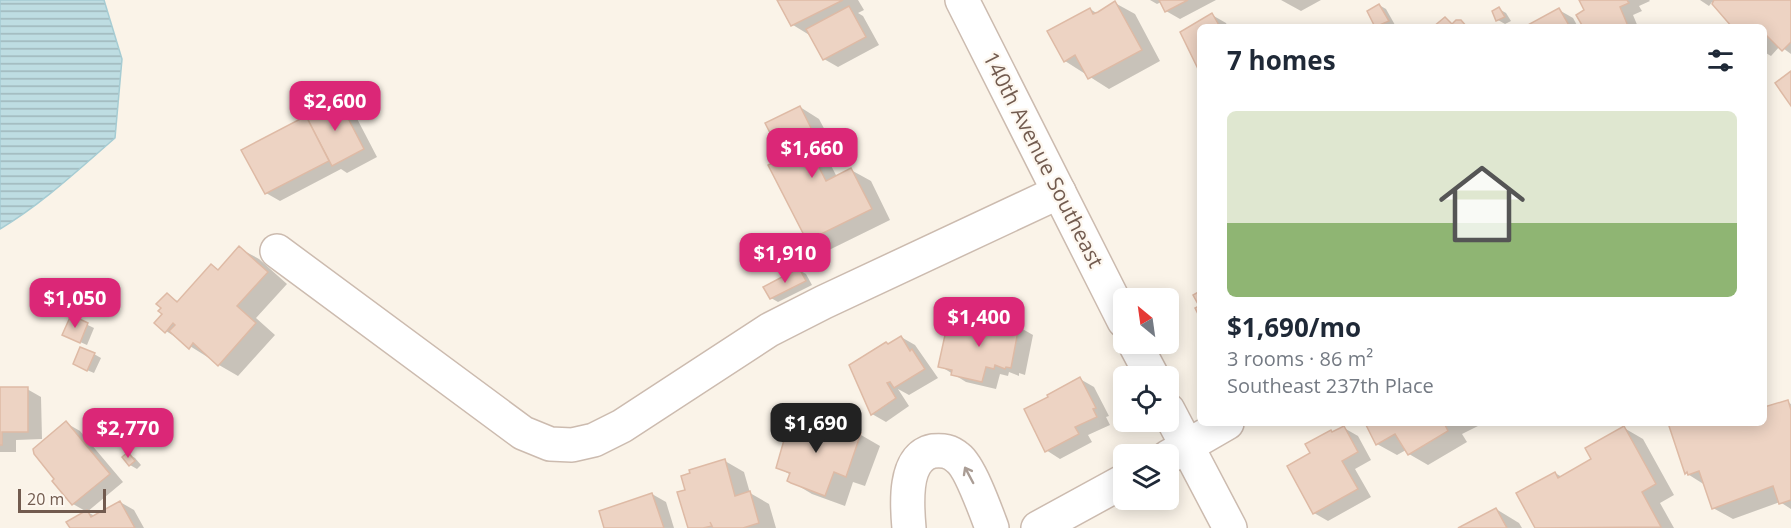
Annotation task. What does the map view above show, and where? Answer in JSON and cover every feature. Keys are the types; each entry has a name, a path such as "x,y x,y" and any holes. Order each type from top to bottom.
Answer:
{"street":[{"name":"140th Avenue Southeast","path":"962,0 1113,299"},
{"path":"277,251 523,433 550,444 572,445 594,440 622,426 770,330 824,302 1059,192"},
{"path":"1179,451 1222,426"},
{"path":"909,528 906,500 912,469 926,453 944,450 960,459 972,480 992,528"},
{"path":"1179,453 1230,528"},
{"path":"1038,528 1113,487"}],"water":[{"path":"0,0 104,0 122,59 115,138 45,198 0,229"}],"building":[{"path":"777,0 843,0 791,26"},
{"path":"1159,0 1188,0 1165,12"},
{"path":"1579,0 1627,0 1629,3 1620,7 1627,24 1581,24 1576,15 1584,10"},
{"path":"1714,0 1791,0 1791,42 1782,51 1767,36 1767,24 1729,24 1712,4"},
{"path":"1115,1 1142,50 1088,79 1075,55 1064,62 1047,31 1090,8 1093,14"},
{"path":"1379,4 1389,21 1374,24 1367,11"},
{"path":"849,6 866,37 823,60 806,29"},
{"path":"1499,7 1505,17 1496,21 1492,11"},
{"path":"1559,8 1568,24 1530,24"},
{"path":"1212,13 1218,24 1197,24 1197,67 1180,32"},
{"path":"1445,17 1452,24 1437,24"},
{"path":"1456,20 1461,20 1464,24 1452,24"},
{"path":"1791,71 1791,106 1775,83"},
{"path":"338,99 364,149 332,166 306,116"},
{"path":"800,106 817,140 808,145 826,181 851,168 872,209 807,241 768,165 783,158 765,123"},
{"path":"306,116 329,161 265,194 241,150"},
{"path":"239,246 268,272 237,306 256,323 218,366 193,343 189,349 169,331 175,325 173,323 165,333 154,323 162,314 158,311 161,308 156,304 167,293 177,302 211,264 218,270"},
{"path":"799,268 806,281 770,299 763,287"},
{"path":"71,315 88,323 80,343 62,335"},
{"path":"963,315 977,318 979,315 989,318 990,321 1019,326 1011,368 1006,367 1005,369 995,365 994,369 986,367 982,382 951,375 952,370 938,367 945,335 959,335"},
{"path":"901,336 925,369 894,388 890,382 887,383 896,398 871,415 849,365 886,342 888,344"},
{"path":"80,347 95,353 87,371 73,364"},
{"path":"1080,377 1096,408 1093,409 1097,417 1075,427 1079,434 1045,452 1024,409"},
{"path":"0,387 28,387 28,432 2,432 2,445 0,445"},
{"path":"1788,400 1791,410 1791,500 1779,504 1773,486 1712,509 1699,471 1685,474 1669,426 1767,426 1767,406"},
{"path":"816,418 861,433 846,477 834,472 825,496 787,481 790,473 776,468 784,440 773,436 778,421 811,431"},
{"path":"66,421 110,474 72,505 52,481 54,479 34,454 33,449"},
{"path":"1344,426 1358,452 1342,461 1358,489 1313,514 1287,466 1310,453 1305,444 1331,430 1332,432"},
{"path":"1366,426 1446,426 1448,431 1408,455 1395,434 1376,445"},
{"path":"1624,426 1656,484 1642,492 1661,527 1535,528 1516,493 1555,472 1558,478 1591,459 1585,448"},
{"path":"128,452 135,461 129,466 122,457"},
{"path":"725,459 735,496 750,491 759,523 743,528 713,528 712,526 688,528 677,492 685,490 681,476 690,473 689,470"},
{"path":"652,493 664,528 604,528 599,511"},
{"path":"120,501 135,528 70,528 66,522 87,510 91,517"},
{"path":"1496,508 1507,528 1458,528"}]}
